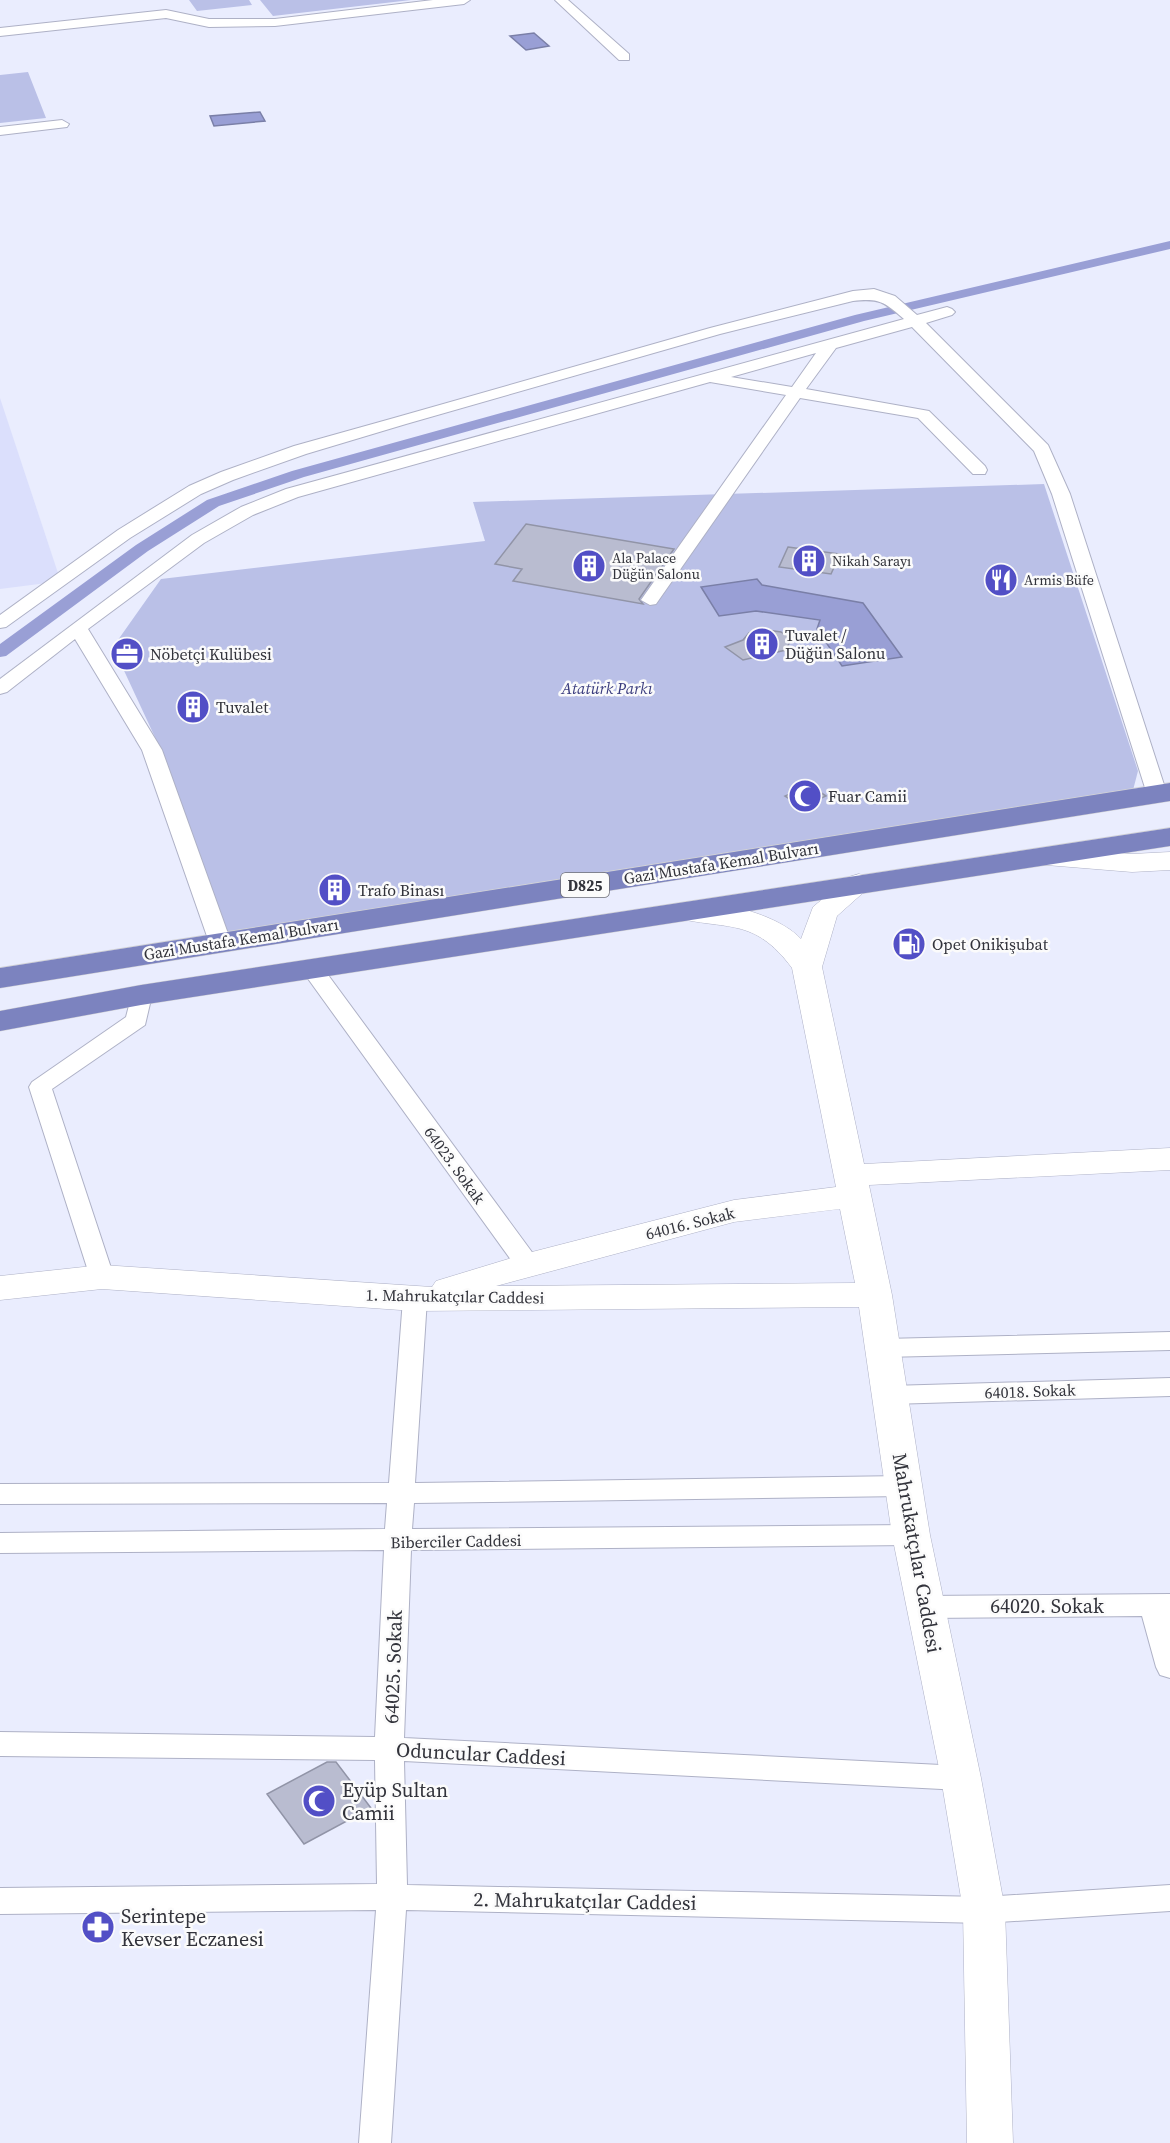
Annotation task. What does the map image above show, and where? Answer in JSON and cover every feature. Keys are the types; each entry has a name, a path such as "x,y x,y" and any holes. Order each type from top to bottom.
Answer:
{"highway":[{"name":"Gazi Mustafa Kemal Bulvarı","path":"0,978 1166,789"},
{"path":"0,1021 141,995 1170,837"}],"street":[{"path":"158,0 166,14"},
{"path":"0,32 166,14 184,19 237,24 285,22 464,0"},
{"path":"561,0 624,57"},
{"path":"0,41 184,19"},
{"path":"0,131 62,124"},
{"path":"0,623 115,540 174,502 227,476 300,450 795,309 874,294 890,299 946,350 1042,449 1061,494 1166,789"},
{"path":"0,688 198,538 247,512 333,480 831,343 908,317 947,312"},
{"path":"650,600 831,343"},
{"path":"705,377 923,414 979,470"},
{"path":"300,450 333,480"},
{"path":"78,628 152,750 220,942"},
{"path":"1044,858 1132,863 1170,861"},
{"name":"Mahrukatçılar Caddesi","path":"807,967 823,913 859,883"},
{"name":"Mahrukatçılar Caddesi","path":"679,911 729,915 753,921 784,938 807,967 853,1185 884,1348 911,1535 961,1778 984,1910 990,2143"},
{"name":"64023. Sokak","path":"312,969 528,1265"},
{"path":"102,1277 40,1087 137,1020 141,995"},
{"name":"64016. Sokak","path":"528,1265 734,1211 853,1185 1170,1159"},
{"path":"415,1299 528,1265"},
{"name":"1. Mahrukatçılar Caddesi","path":"0,1288 102,1277 415,1299 874,1295"},
{"name":"64025. Sokak","path":"375,2143 393,1897 389,1749 398,1542 415,1299"},
{"path":"884,1348 1170,1341"},
{"name":"64018. Sokak","path":"890,1395 1170,1387"},
{"path":"0,1494 401,1493 904,1486"},
{"name":"Biberciler Caddesi","path":"0,1543 398,1542 911,1535"},
{"path":"1162,1605 1170,1667"},
{"name":"64020. Sokak","path":"924,1607 1162,1605"},
{"name":"Oduncular Caddesi","path":"0,1744 389,1749 961,1778"},
{"name":"2. Mahrukatçılar Caddesi","path":"0,1901 393,1897 984,1910 1170,1898"}],"shaded area":[{"path":"534,33 549,46 526,50 510,36"},
{"path":"260,112 265,121 214,126 210,116"},
{"path":"0,398 58,573 47,583 0,589"},
{"path":"757,579 762,585 863,603 902,657 842,666 817,629 820,620 756,611 719,616 701,587"}],"green space":[{"path":"189,0 249,0 252,5 197,11"},
{"path":"260,0 411,0 273,16"},
{"path":"28,72 46,118 0,123 0,75"},
{"name":"Atatürk Parkı","path":"1044,484 1138,771 1132,794 220,942 160,748 113,647 161,579 485,541 473,502"}],"building":[{"name":"Ala Palace Düğün Salonu","path":"526,524 674,549 639,599 643,604 513,581 522,569 495,564"},
{"name":"Nikah Sarayı","path":"788,547 840,554 831,574 779,567"},
{"name":"Tuvalet / Düğün Salonu","path":"760,629 781,632 791,639 786,650 743,660 725,647 743,640 749,633"},
{"name":"Tuvalet","path":"200,699 205,714 182,717 178,702"},
{"name":"Fuar Camii","path":"809,785 826,796 802,807 785,796"},
{"name":"Eyüp Sultan Camii","path":"327,1762 336,1762 371,1808 304,1844 267,1794"}],"waterway":[{"path":"0,652 142,548 213,503 298,474 860,318 1170,245"}],"place":[{"name":"Nikah Sarayı","path":"809,561"},
{"name":"Ala Palace Düğün Salonu","path":"589,566"},
{"name":"Armis Büfe","path":"1001,580"},
{"name":"Tuvalet / Düğün Salonu","path":"762,644"},
{"name":"Nöbetçi Kulübesi","path":"127,654"},
{"name":"Tuvalet","path":"193,707"},
{"name":"Fuar Camii","path":"805,796"},
{"name":"Trafo Binası","path":"335,890"},
{"name":"Opet Onikişubat","path":"909,944"},
{"name":"Eyüp Sultan Camii","path":"319,1801"},
{"name":"Serintepe Kevser Eczanesi","path":"98,1927"}]}
